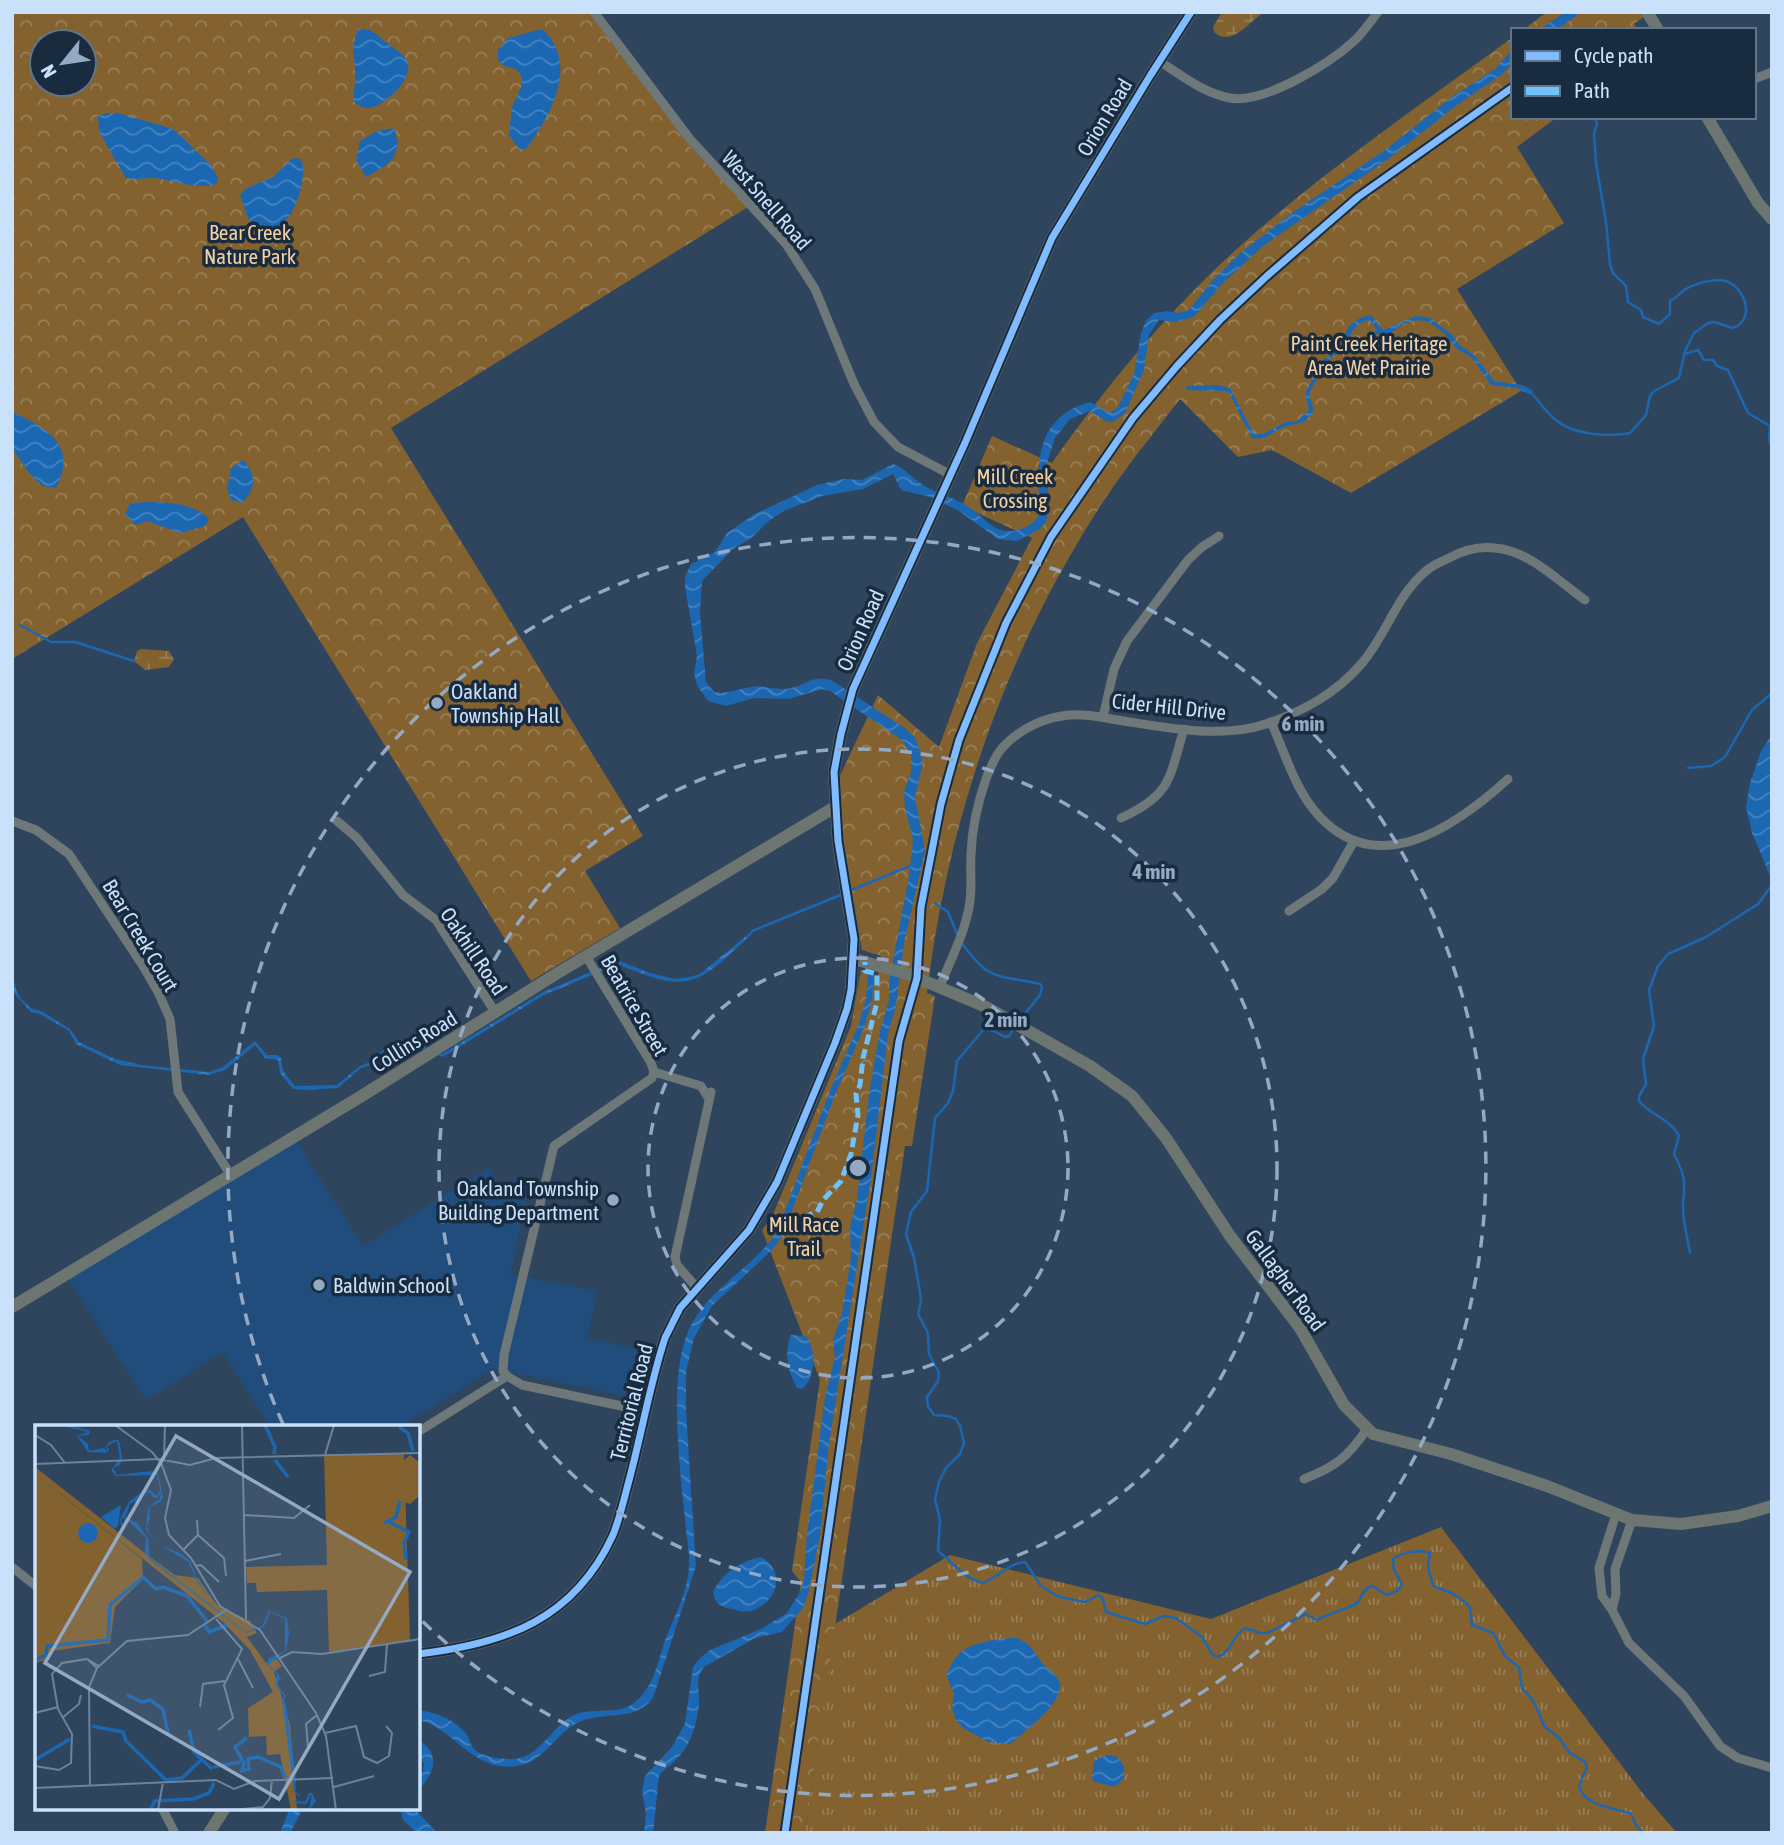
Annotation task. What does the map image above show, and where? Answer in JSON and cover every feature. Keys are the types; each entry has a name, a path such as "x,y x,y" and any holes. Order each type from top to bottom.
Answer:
{"street":[{"name":"West Snell Road","path":"594,12 690,139 786,244 815,289 854,384 874,422 898,447 951,475"},
{"name":"Orion Road","path":"697,1288 750,1230 777,1182 847,1009 854,959 851,908 838,841 834,772 846,710 853,689 951,475 1052,238 1191,12"},
{"path":"1159,61 1216,95 1233,99 1249,98 1285,85 1328,60 1353,42 1378,12"},
{"path":"1647,12 1657,28"},
{"path":"1708,119 1758,203 1772,219"},
{"path":"1102,717 1114,669 1127,641 1188,560 1219,536"},
{"name":"Cider Hill Drive","path":"940,986 970,904 971,852 981,793 999,752 1028,728 1063,715 1102,717 1184,729 1231,730 1298,713 1332,692 1362,663 1406,592 1427,569 1463,551 1495,548 1527,558 1550,572 1564,586 1585,600"},
{"path":"1271,722 1313,809 1331,828 1354,841 1389,846 1422,839 1479,806 1508,779"},
{"path":"1121,818 1160,795 1167,783 1184,729"},
{"name":"Collins Road","path":"12,1307 120,1244 586,956 835,807"},
{"name":"Bear Creek Court","path":"12,821 36,830 69,854 143,966 170,1019 178,1091 230,1174"},
{"name":"Oakhill Road","path":"337,821 357,838 403,895 436,920 495,1012"},
{"path":"1289,911 1322,889 1333,878 1354,841"},
{"name":"Beatrice Street","path":"586,956 654,1072"},
{"name":"Gallagher Road","path":"854,959 908,974 986,1007 1090,1066 1132,1096 1166,1138 1230,1236 1300,1328 1344,1405 1367,1429 1386,1439 1451,1454 1547,1486 1632,1520 1681,1524 1738,1516 1772,1506"},
{"path":"645,1411 522,1385 503,1371 504,1355 554,1146 652,1078 654,1072 701,1086 710,1096 675,1257 677,1265 697,1288"},
{"name":"Territorial Road","path":"420,1654 485,1644 520,1631 547,1615 586,1578 614,1533 665,1338 680,1308 697,1288"},
{"path":"420,1431 507,1376"},
{"path":"1304,1479 1340,1462 1355,1447 1367,1429"},
{"path":"1616,1514 1599,1568 1602,1596 1629,1643 1684,1696 1720,1746 1738,1758 1772,1768"},
{"path":"1612,1610 1616,1594 1615,1569 1632,1520"},
{"path":"12,1567 35,1585"},
{"path":"163,1810 175,1833"},
{"path":"209,1833 224,1810"}],"shaded area":[{"name":"Baldwin School","path":"296,1140 363,1246 489,1167 502,1188 519,1177 527,1179 529,1187 511,1274 597,1291 587,1338 641,1350 631,1397 490,1368 489,1372 403,1425 269,1425 223,1352 146,1400 68,1279"}],"green space":[{"name":"Bear Creek Nature Park","path":"12,12 589,12 691,147 748,207 391,428 643,836 585,871 620,928 531,981 243,517 12,659"},
{"path":"1222,12 1264,12 1240,32 1227,37 1214,32 1213,27"},
{"path":"1547,12 1650,12 1634,24 1637,28 1526,28"},
{"path":"1511,38 1511,119 1554,119 1517,147 1564,223 1457,289 1521,391 1351,493 1272,450 1238,457 1180,399 1101,505 1036,619 1009,679 966,801 937,928 927,993 935,996 912,1146 905,1146 805,1833 765,1833 801,1582 792,1571 820,1380 762,1230 772,1217 851,1026 861,970 878,976 881,956 862,950 843,838 838,780 878,695 939,747 977,643 1032,538 962,506 992,436 1052,463 1094,405 1140,350 1213,271 1272,219 1408,113"},
{"path":"137,651 169,651 174,659 169,667 145,670 134,661"},
{"path":"1441,1527 1644,1795 1677,1833 805,1833 835,1624 950,1555 1211,1619"}],"water":[{"path":"1566,12 1581,12 1560,28 1541,28"},
{"path":"358,29 374,32 405,58 408,68 403,83 397,90 383,102 369,108 354,102 354,47"},
{"path":"542,29 553,42 559,57 558,89 535,136 526,149 519,149 509,135 512,107 521,87 522,77 516,69 504,66 498,60 498,50 508,38"},
{"path":"1511,51 1511,65 1500,76 1457,105 1391,157 1263,246 1222,284 1194,317 1176,322 1159,320 1149,335 1144,370 1125,413 1113,422 1107,422 1090,411 1070,419 1055,438 1047,463 1049,513 1040,529 1017,541 998,539 959,511 930,497 901,490 893,474 863,489 822,496 784,511 733,549 702,581 700,613 706,682 714,692 756,687 786,689 814,679 825,679 833,681 906,729 916,739 923,762 915,797 925,851 904,943 896,1006 888,1035 871,1178 829,1444 820,1535 809,1591 803,1608 782,1632 755,1638 704,1667 698,1681 699,1705 692,1735 685,1749 659,1776 653,1833 644,1833 646,1814 642,1791 645,1776 672,1747 685,1723 693,1667 710,1650 761,1629 787,1613 800,1592 804,1579 807,1534 825,1397 835,1357 833,1340 842,1313 851,1257 850,1227 857,1199 869,1094 880,1031 889,1000 889,982 913,840 904,792 911,772 911,755 902,740 830,691 822,689 789,699 754,698 726,706 708,701 698,687 694,674 697,656 685,587 685,577 691,564 715,552 727,533 755,514 817,485 843,479 862,480 893,464 925,486 972,509 992,526 1015,531 1028,526 1040,512 1038,477 1043,445 1049,431 1058,419 1072,409 1090,402 1110,413 1118,407 1134,374 1141,333 1146,321 1154,313 1189,310 1212,281 1239,254 1292,213 1385,150 1452,97 1495,69"},
{"path":"118,113 173,129 210,164 218,178 216,184 201,186 154,178 126,178 99,132 98,116"},
{"path":"394,128 397,138 396,153 388,164 366,177 356,160 360,141 377,131"},
{"path":"293,158 301,159 303,172 299,195 293,209 280,225 266,232 260,230 248,218 240,195 247,188 273,177"},
{"path":"1371,315 1383,330 1416,316 1430,318 1475,356 1494,381 1522,385 1532,390 1534,396 1516,388 1491,385 1472,358 1456,348 1444,333 1429,322 1417,320 1403,324 1391,333 1377,334 1358,349 1341,351 1333,356 1324,364 1309,394 1314,411 1310,416 1303,422 1284,427 1265,437 1252,438 1228,391 1186,390 1187,386 1217,385 1230,388 1254,434 1263,434 1286,422 1297,421 1309,410 1305,394 1321,362 1341,345 1349,326 1360,318","holes":["1370,320 1377,330 1356,346 1345,348 1356,326"]},
{"path":"12,412 47,432 61,449 62,473 56,488 42,486 29,473 12,448"},
{"path":"243,460 251,471 253,481 250,492 242,503 231,500 227,489 231,468"},
{"path":"150,502 189,507 209,519 205,526 180,533 147,521 136,525 125,515 130,503"},
{"path":"1772,734 1771,878 1752,833 1746,807 1750,783 1761,751"},
{"path":"752,931 753,933 720,963 693,979 679,982 664,980 616,965 544,995 443,1057 422,1049 403,1048 385,1053 375,1064 361,1068 338,1088 293,1089 280,1073 278,1060 265,1058 255,1045 225,1070 209,1075 120,1065 76,1044 69,1031 40,1014 31,1012 13,992 12,982 15,983 21,999 32,1009 41,1011 70,1029 79,1042 115,1059 141,1065 209,1072 223,1067 255,1041 267,1055 281,1058 283,1071 295,1086 337,1085 360,1066 373,1061 383,1050 402,1045 423,1046 442,1054 543,992 615,962 620,961 675,979 700,974"},
{"path":"868,973 874,974 872,1001 864,1028 835,1095 783,1235 773,1249 712,1306 694,1338 686,1372 686,1412 696,1566 653,1698 630,1713 593,1718 575,1724 540,1755 524,1764 507,1767 479,1759 443,1732 420,1721 420,1710 437,1714 455,1723 465,1732 478,1752 502,1759 521,1758 537,1748 574,1715 588,1711 617,1710 631,1705 644,1693 652,1678 683,1597 688,1576 689,1552 679,1457 677,1403 681,1354 687,1334 705,1305 755,1258 777,1232 866,1000"},
{"path":"791,1335 806,1336 812,1349 812,1371 802,1389 797,1388 789,1368 787,1355"},
{"path":"761,1557 769,1563 776,1577 776,1585 769,1599 754,1610 748,1611 721,1606 713,1592 722,1579 739,1565"},
{"path":"1017,1638 1030,1647 1056,1676 1060,1689 1057,1698 1042,1716 1010,1744 988,1742 963,1728 956,1720 952,1708 954,1694 946,1675 956,1657 970,1647 994,1640"},
{"path":"420,1741 430,1751 433,1764 428,1778 420,1788 420,1775 424,1764 420,1757"},
{"path":"1108,1755 1117,1757 1124,1766 1124,1778 1115,1787 1095,1782 1092,1778 1094,1762"},
{"path":"289,1810 302,1810 290,1833 280,1833"},
{"path":"400,1810 416,1810 437,1833 417,1833 403,1820"}],"waterway":[{"path":"1534,396 1553,417 1572,429 1601,435 1630,433 1646,415 1650,396 1654,391 1679,378 1685,351 1694,333 1714,322 1733,328 1745,317 1746,309 1741,293 1728,282 1720,280 1701,283 1683,291 1670,301 1670,314 1659,324 1643,317 1641,310 1628,302 1626,286 1613,273 1610,265 1596,163 1596,119"},
{"path":"1685,354 1698,350 1704,360 1713,360 1717,366 1728,370 1748,413 1770,426 1769,440 1772,448"},
{"path":"20,625 51,642 75,642 134,661"},
{"path":"1688,768 1711,766 1725,757 1752,710 1772,693"},
{"path":"849,891 910,866"},
{"path":"1690,1252 1683,1214 1683,1177 1674,1154 1679,1136 1671,1125 1639,1101 1646,1084 1643,1059 1654,1026 1649,990 1658,966 1668,954 1706,937 1758,904 1772,885"},
{"path":"752,931 843,894"},
{"path":"935,903 948,912 958,936"},
{"path":"961,942 987,971 1040,984 1040,995 1019,1021"},
{"path":"1015,1027 1009,1036 1005,1037 984,1029 957,1061 953,1091 948,1103 935,1118 927,1191 911,1212 906,1234 914,1258 920,1292 918,1314 928,1333 929,1354 939,1373 938,1381 927,1397 928,1406 934,1415 956,1419 964,1443 960,1454 946,1468 939,1482 935,1499 940,1520 938,1551 968,1577 982,1583 1014,1565 1025,1562 1041,1586 1059,1597 1085,1602 1099,1595 1103,1599 1106,1612 1145,1624 1164,1616 1176,1618 1202,1637 1212,1654 1217,1657 1226,1652 1245,1628 1267,1633 1306,1614 1317,1620 1354,1605 1367,1588 1373,1586 1386,1595 1393,1593 1402,1584 1394,1570 1393,1559 1411,1552 1430,1553 1428,1567 1433,1586 1452,1593 1466,1603 1470,1608 1472,1625 1493,1633 1505,1655 1519,1667 1522,1688 1536,1706 1544,1726 1559,1738 1569,1752 1585,1762 1587,1767 1579,1786 1582,1793 1593,1802 1631,1814 1637,1827 1644,1833"}],"marked path":[{"path":"789,1216 798,1219 817,1212 823,1200 841,1181 851,1154 858,1115 856,1094 877,1002 877,974 865,971 865,962"}],"cycle path":[{"path":"420,1654 480,1643 534,1623 578,1588 597,1564 613,1535 665,1338 680,1308 749,1230 777,1182 847,1009 854,939 838,841 834,772 853,689 965,443 1052,238 1191,12"},
{"path":"785,1833 899,1041 917,978 921,907 941,804 959,740 1006,623 1051,537 1133,418 1220,320 1358,197 1511,88"}],"place":[{"name":"Oakland Township Hall","path":"437,703"},
{"name":"Oakland Township Building Department","path":"613,1200"},
{"name":"Baldwin School","path":"319,1285"}],"park label":[{"name":"Paint Creek Heritage Area Wet Prairie","path":"1369,355"},
{"name":"Mill Creek Crossing","path":"1015,488"},
{"name":"Mill Race Trail","path":"804,1236"}]}
